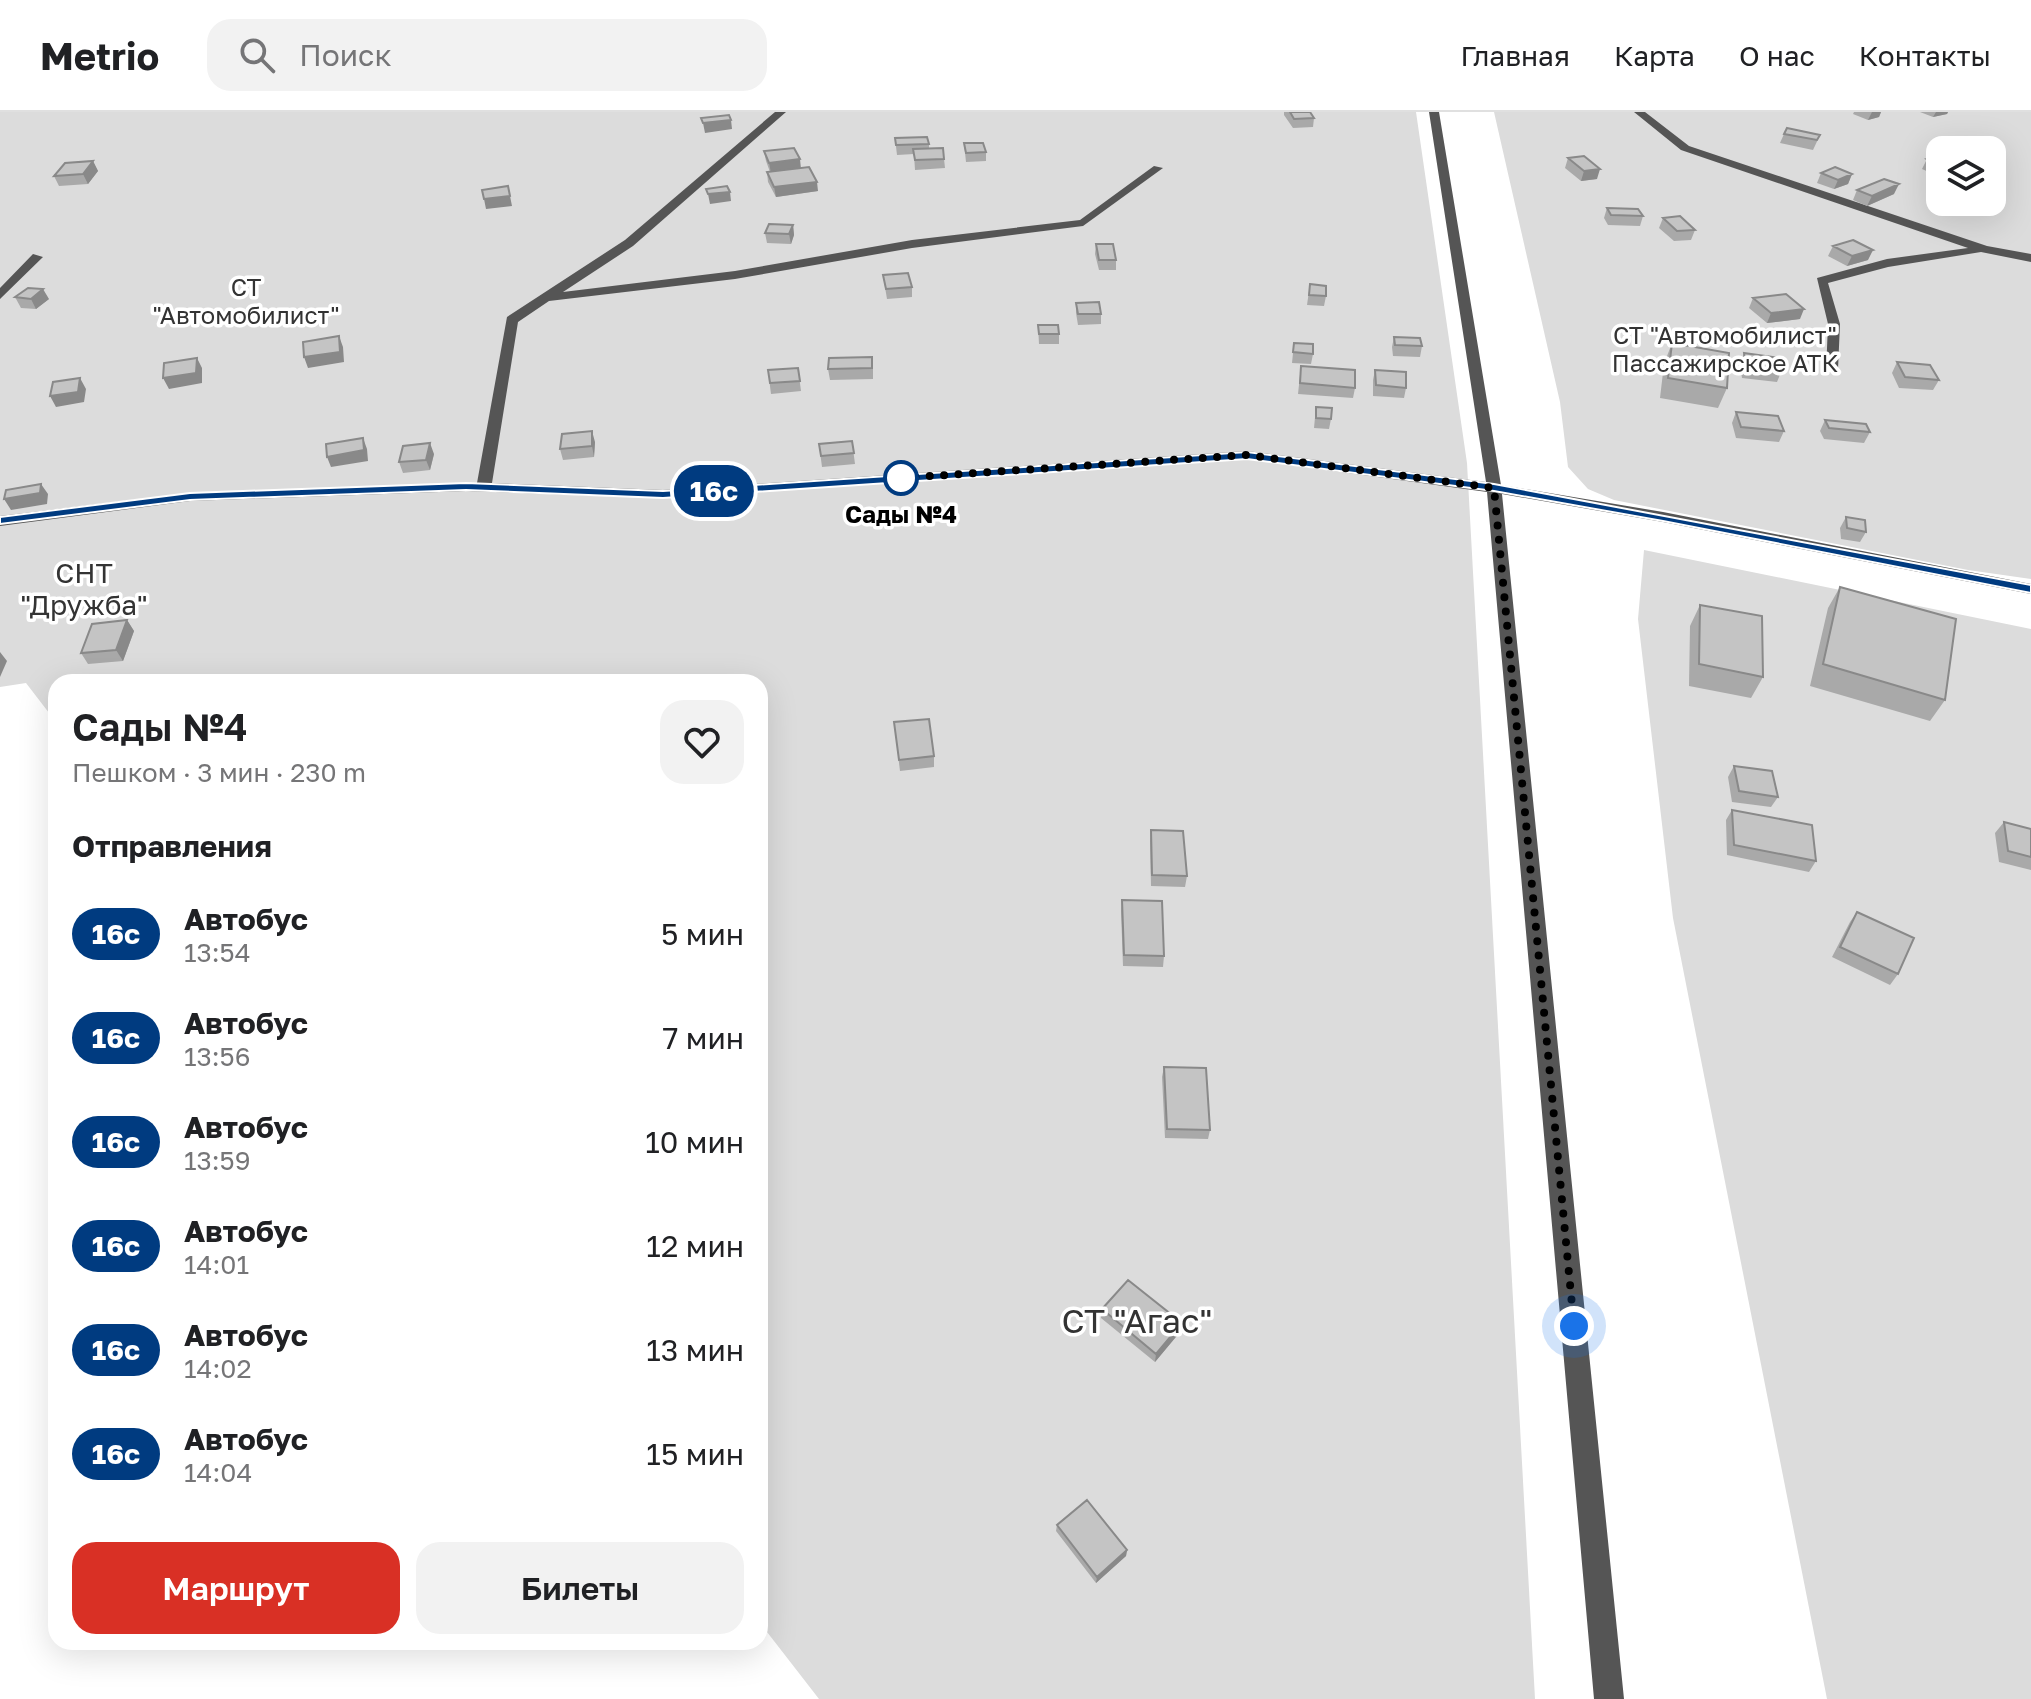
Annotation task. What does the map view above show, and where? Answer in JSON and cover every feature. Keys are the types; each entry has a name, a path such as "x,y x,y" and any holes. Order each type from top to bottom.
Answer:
{"street":[{"path":"484,488 512,320 629,243 781,112"},
{"path":"1434,112 1494,488 1609,1699"},
{"path":"1639,112 1685,148 1765,178 1984,249 2031,258"},
{"path":"544,298 735,275 912,244 1083,223 1158,168"},
{"path":"1831,369 1834,324 1821,281 1887,263 1939,253 1984,249"},
{"path":"0,295 37,257"},
{"path":"0,521 190,497 484,488 663,494 1247,455 1494,488 1663,517 2031,589"}],"green space":[{"name":"СТ \"Агас\"","path":"0,112 1416,112 1467,463 1535,1699 819,1699 768,1633 768,674 48,674 48,712 26,683 0,687"},
{"name":"СТ \"Автомобилист\" Пассажирское АТК","path":"1494,112 2031,112 2031,579 1968,570 1614,500 1588,489 1568,467 1560,402"},
{"path":"1644,550 2031,629 2031,1699 1827,1699 1673,918 1638,619"}],"building":[{"path":"1290,112 1310,112 1314,118 1294,119"},
{"path":"729,115 731,120 703,123 701,118"},
{"path":"1787,128 1820,135 1817,140 1784,134"},
{"path":"927,137 929,144 896,145 895,138"},
{"path":"964,143 983,143 986,152 966,153"},
{"path":"794,148 800,159 769,163 764,151"},
{"path":"943,148 944,159 915,160 913,149"},
{"path":"1584,156 1600,169 1584,171 1568,158"},
{"path":"93,161 83,174 54,176 65,163"},
{"path":"809,167 817,182 774,187 767,172"},
{"path":"1835,167 1852,174 1838,180 1821,173"},
{"path":"1884,179 1899,184 1872,196 1857,190"},
{"path":"508,186 510,196 484,199 482,190"},
{"path":"727,186 730,192 708,194 706,189"},
{"path":"1607,208 1638,209 1643,216 1611,215"},
{"path":"1680,216 1695,230 1677,231 1663,218"},
{"path":"769,224 793,225 789,234 765,233"},
{"path":"1853,240 1873,250 1852,256 1833,246"},
{"path":"1096,244 1113,244 1116,260 1099,260"},
{"path":"908,273 912,287 886,289 883,275"},
{"path":"1310,284 1326,286 1326,296 1309,295"},
{"path":"28,288 43,289 31,299 15,297"},
{"path":"1786,294 1804,309 1771,313 1753,298"},
{"path":"1099,302 1101,314 1078,314 1076,303"},
{"path":"1038,325 1058,325 1059,334 1039,334"},
{"path":"339,336 340,352 304,357 303,342"},
{"path":"1394,337 1420,338 1422,346 1395,345"},
{"path":"1294,343 1313,344 1313,354 1293,352"},
{"path":"1672,343 1729,353 1727,388 1668,378"},
{"path":"1744,353 1779,358 1781,372 1746,367"},
{"path":"872,357 872,368 828,369 829,358"},
{"path":"197,358 196,373 163,378 164,363"},
{"path":"1897,362 1930,365 1939,380 1905,377"},
{"path":"1301,366 1355,370 1355,388 1300,383"},
{"path":"798,368 800,381 770,383 768,370"},
{"path":"1375,370 1406,372 1406,388 1376,385"},
{"path":"80,378 78,392 50,396 53,382"},
{"path":"1316,407 1332,408 1331,419 1316,418"},
{"path":"1736,412 1778,416 1784,431 1741,427"},
{"path":"1825,420 1866,424 1870,432 1829,428"},
{"path":"592,431 592,446 560,449 562,434"},
{"path":"363,438 364,450 327,457 326,444"},
{"path":"852,441 854,453 821,456 819,444"},
{"path":"430,443 426,460 399,462 403,446"},
{"path":"41,484 40,493 4,499 6,490"},
{"path":"1846,517 1865,520 1866,532 1847,528"},
{"path":"1840,587 1956,619 1945,700 1823,664"},
{"path":"1700,605 1762,616 1763,677 1699,664"},
{"path":"127,620 116,650 81,653 92,624"},
{"path":"929,719 934,756 899,760 894,722"},
{"path":"1734,766 1772,771 1778,797 1739,791"},
{"path":"1732,810 1812,825 1816,861 1734,845"},
{"path":"2004,822 2031,829 2031,857 2008,851"},
{"path":"1151,830 1183,831 1187,876 1152,875"},
{"path":"1122,900 1162,901 1164,956 1124,955"},
{"path":"1857,912 1914,938 1898,974 1840,947"},
{"path":"1164,1067 1206,1068 1210,1130 1167,1129"},
{"path":"1128,1280 1182,1323 1156,1354 1102,1309"},
{"path":"1087,1500 1127,1550 1097,1577 1057,1525"}],"bus line":[{"name":"16с","path":"0,521 190,497 466,487 663,494 1247,455 1494,488 1663,517 2031,589"}],"place":[{"name":"Сады №4","path":"901,478"}],"route":[{"path":"901,478 1247,455 1494,488 1574,1326"}],"park label":[{"name":"СТ \"Автомобилист\"","path":"246,300"},
{"name":"СНТ \"Дружба\"","path":"84,588"}]}
